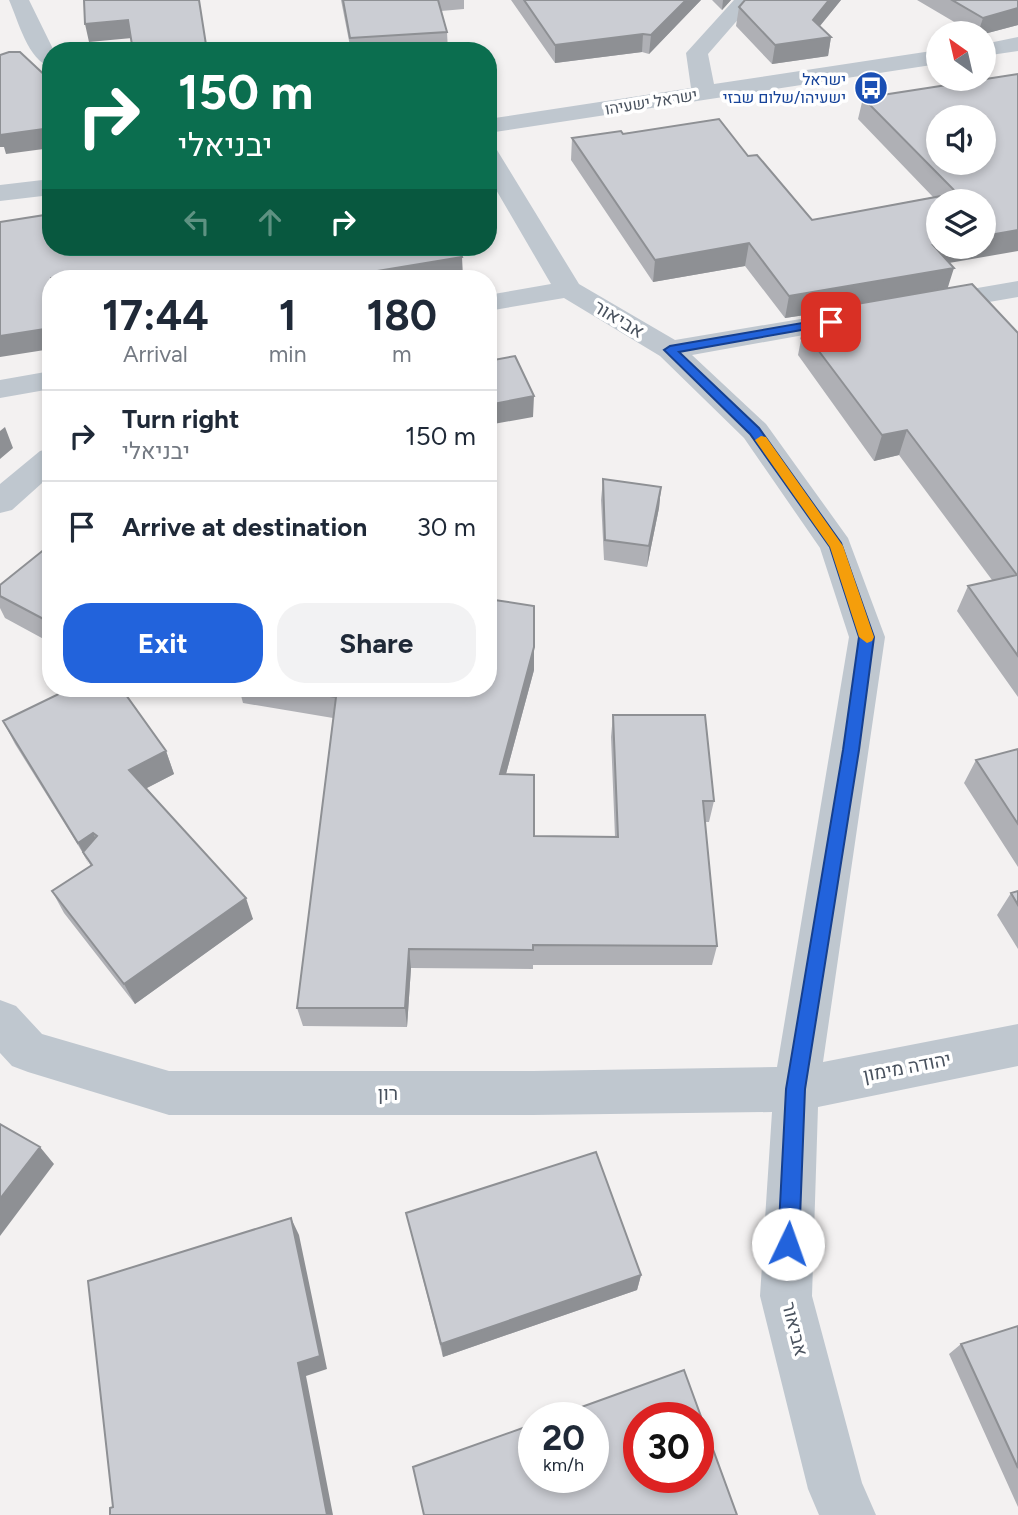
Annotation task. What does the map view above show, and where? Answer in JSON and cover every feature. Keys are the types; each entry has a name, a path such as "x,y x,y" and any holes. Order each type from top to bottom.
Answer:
{"street":[{"path":"19,0 42,49"},
{"path":"704,94 697,53 745,0"},
{"path":"996,48 1018,44"},
{"name":"ישראל ישעיהו","path":"497,125 926,59"},
{"name":"אביאור","path":"497,170 568,289 670,350 755,431 836,546 867,637 796,1089 786,1296 836,1489 848,1515"},
{"path":"0,193 42,188"},
{"path":"497,301 568,289"},
{"path":"670,350 1018,289"},
{"path":"0,389 42,382"},
{"path":"0,502 42,466"},
{"name":"רון","path":"0,1021 28,1051 169,1093 533,1093 796,1089"},
{"name":"יהודה מימון","path":"796,1089 1018,1045"}],"building":[{"path":"84,0 199,0 206,42 132,42 128,20 85,24"},
{"path":"343,0 438,0 447,32 350,38"},
{"path":"524,0 686,0 651,35 555,45"},
{"path":"745,0 829,0 813,20 831,37 775,45 739,7"},
{"path":"952,0 1018,0 1018,8 983,18"},
{"path":"20,52 42,73 42,129 0,135 0,55"},
{"path":"1018,74 1018,230 996,234 996,189 953,189 939,175 996,175 996,105 926,105 926,162 863,98 926,88 926,91 996,91 996,77"},
{"path":"719,119 748,156 757,155 812,220 926,199 926,259 946,259 954,268 789,296 749,243 655,260 572,138 621,131 623,134"},
{"path":"42,215 42,256 462,257 383,270 42,270 42,329 0,336 0,222"},
{"path":"972,284 1018,333 1018,656 968,586 1017,575 907,430 882,435 803,330 816,327 805,313"},
{"path":"515,356 534,396 497,403 497,359"},
{"path":"603,479 661,487 649,546 605,540"},
{"path":"42,551 42,618 0,596 0,585"},
{"path":"497,600 534,606 534,647 500,774 534,775 534,836 618,837 613,715 705,715 714,801 703,801 717,946 533,945 533,950 409,949 405,1008 297,1008 336,697 497,697"},
{"path":"52,697 127,697 166,751 129,770 246,898 124,984 52,891 92,865 83,852 97,836 93,833 78,843 3,721"},
{"path":"1018,749 1018,824 976,760"},
{"path":"1018,891 1018,905 1011,893"},
{"path":"0,1124 40,1147 0,1199"},
{"path":"596,1152 641,1275 441,1344 406,1213"},
{"path":"291,1218 320,1356 298,1363 327,1515 110,1515 110,1508 113,1507 88,1281"},
{"path":"1018,1326 1018,1468 961,1344"},
{"path":"684,1370 696,1402 623,1402 623,1493 714,1493 714,1452 737,1515 424,1515 413,1467 518,1430 518,1493 609,1493 609,1402 595,1402"}],"slow traffic":[{"path":"761,440 836,546 867,637"}],"place":[{"name":"ישראל ישעיהו/שלום שבזי","path":"871,88"}],"route":[{"path":"788,1244 796,1089 867,637 836,546 755,431 670,350 831,322"}]}
